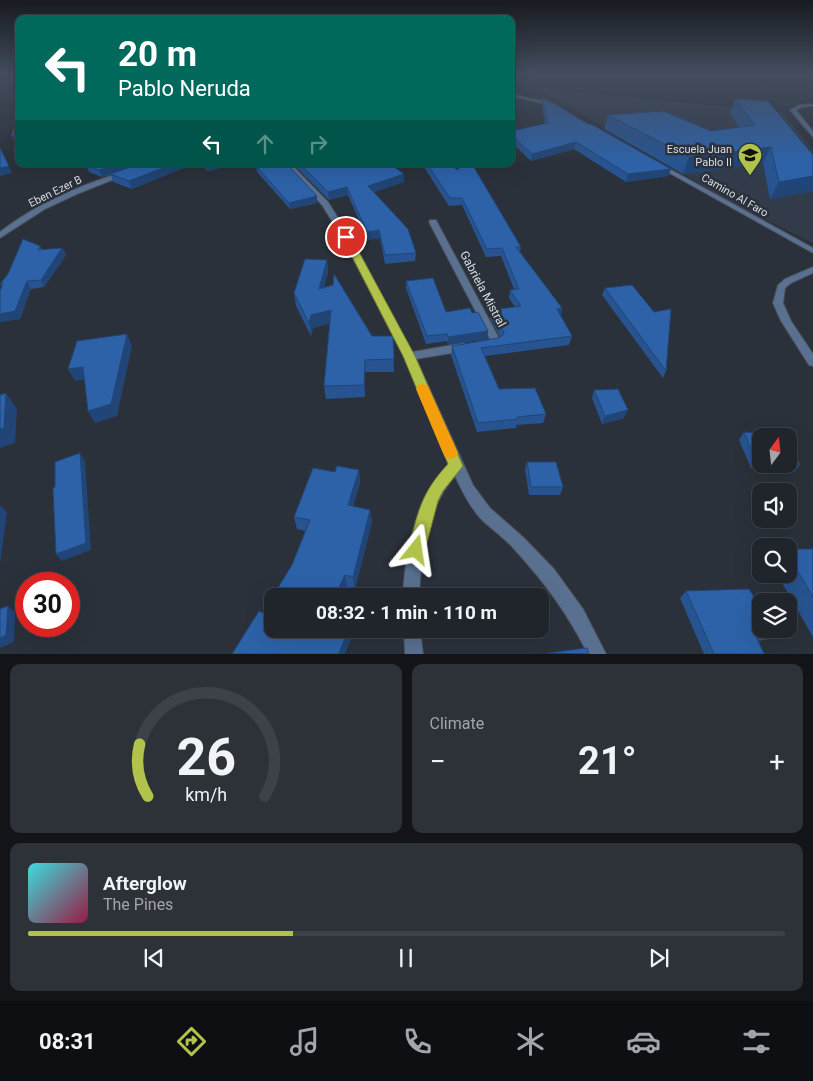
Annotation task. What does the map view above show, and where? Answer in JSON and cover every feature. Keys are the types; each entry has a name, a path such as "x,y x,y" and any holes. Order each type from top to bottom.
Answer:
{"street":[{"path":"552,105 558,108"},
{"path":"813,105 801,106 793,110 813,135"},
{"name":"Camino Al Faro","path":"653,162 813,251"},
{"path":"291,167 313,189 336,220 409,356 456,466 468,489 485,513 518,542 548,575 577,615 598,654"},
{"name":"Eben Ezer B","path":"0,236 10,227 53,203 92,185 134,171"},
{"name":"Gabriela Mistral","path":"409,356 496,342 433,222"},
{"path":"813,270 788,281 781,287 778,294 778,302 786,321 813,362"},
{"path":"412,588 416,550 430,500 442,480 456,466"},
{"path":"413,638 414,654"}],"shaded area":[{"name":"Escuela Juan Pablo II","path":"565,105 703,105 782,112 813,149 813,243 734,204"}],"building":[{"path":"544,105 556,105 671,169 628,174 576,142 532,154 515,139 515,130 548,123"},
{"path":"739,105 771,105 813,155 813,176 779,182 771,147 689,157 608,115 663,111 711,131 755,125"},
{"path":"15,124 15,135 11,136"},
{"path":"0,148 9,166 0,168"},
{"path":"91,167 108,167 99,170"},
{"path":"131,167 165,167 129,181 110,174"},
{"path":"257,167 290,167 317,196 289,203"},
{"path":"303,167 394,167 404,174 368,186 408,229 416,253 385,255 379,230 367,232 347,187 328,192"},
{"path":"429,167 453,167 458,170 458,167 474,167 521,247 516,247 562,308 557,309 572,336 481,348 499,389 535,388 546,414 478,423 452,346 498,338 503,335 504,332 492,310 521,306 510,290 519,289 502,248 487,249 462,198 450,198"},
{"path":"23,239 40,246 38,250 62,248 41,280 27,281 15,311 0,314 0,291 3,283 0,284 8,274"},
{"path":"305,259 327,260 319,289 333,285 334,274 372,336 393,336 394,359 365,360 364,385 324,386 331,310 311,315 309,323 294,293"},
{"path":"433,278 446,312 470,308 472,313 478,312 488,331 448,337 447,334 427,336 406,281"},
{"path":"632,285 654,312 671,309 666,371 605,288"},
{"path":"127,334 111,404 88,411 83,367 68,369 77,341"},
{"path":"618,389 628,410 605,416 594,390"},
{"path":"6,393 4,428 0,429 0,395"},
{"path":"744,432 752,433 752,451"},
{"path":"80,453 86,543 56,554 53,488 55,487 55,462"},
{"path":"527,462 556,462 563,487 531,487"},
{"path":"337,466 359,470 348,505 370,510 353,577 345,575 339,588 278,588 292,565 310,520 294,517 313,468 335,472"},
{"path":"797,549 813,549 813,597 797,570"},
{"path":"749,589 752,594 752,638 757,638 764,654 714,654 686,591"},
{"path":"8,606 6,635 0,638 0,609"},
{"path":"259,611 263,613 264,611 264,638 345,638 339,653 341,654 232,654"},
{"path":"587,648 589,654 548,653"}],"slow traffic":[{"path":"423,389 450,453"}],"place":[{"name":"Escuela Juan Pablo II","path":"750,176"}],"route":[{"path":"346,237 409,356 456,466 446,475 430,500 416,550"}]}
